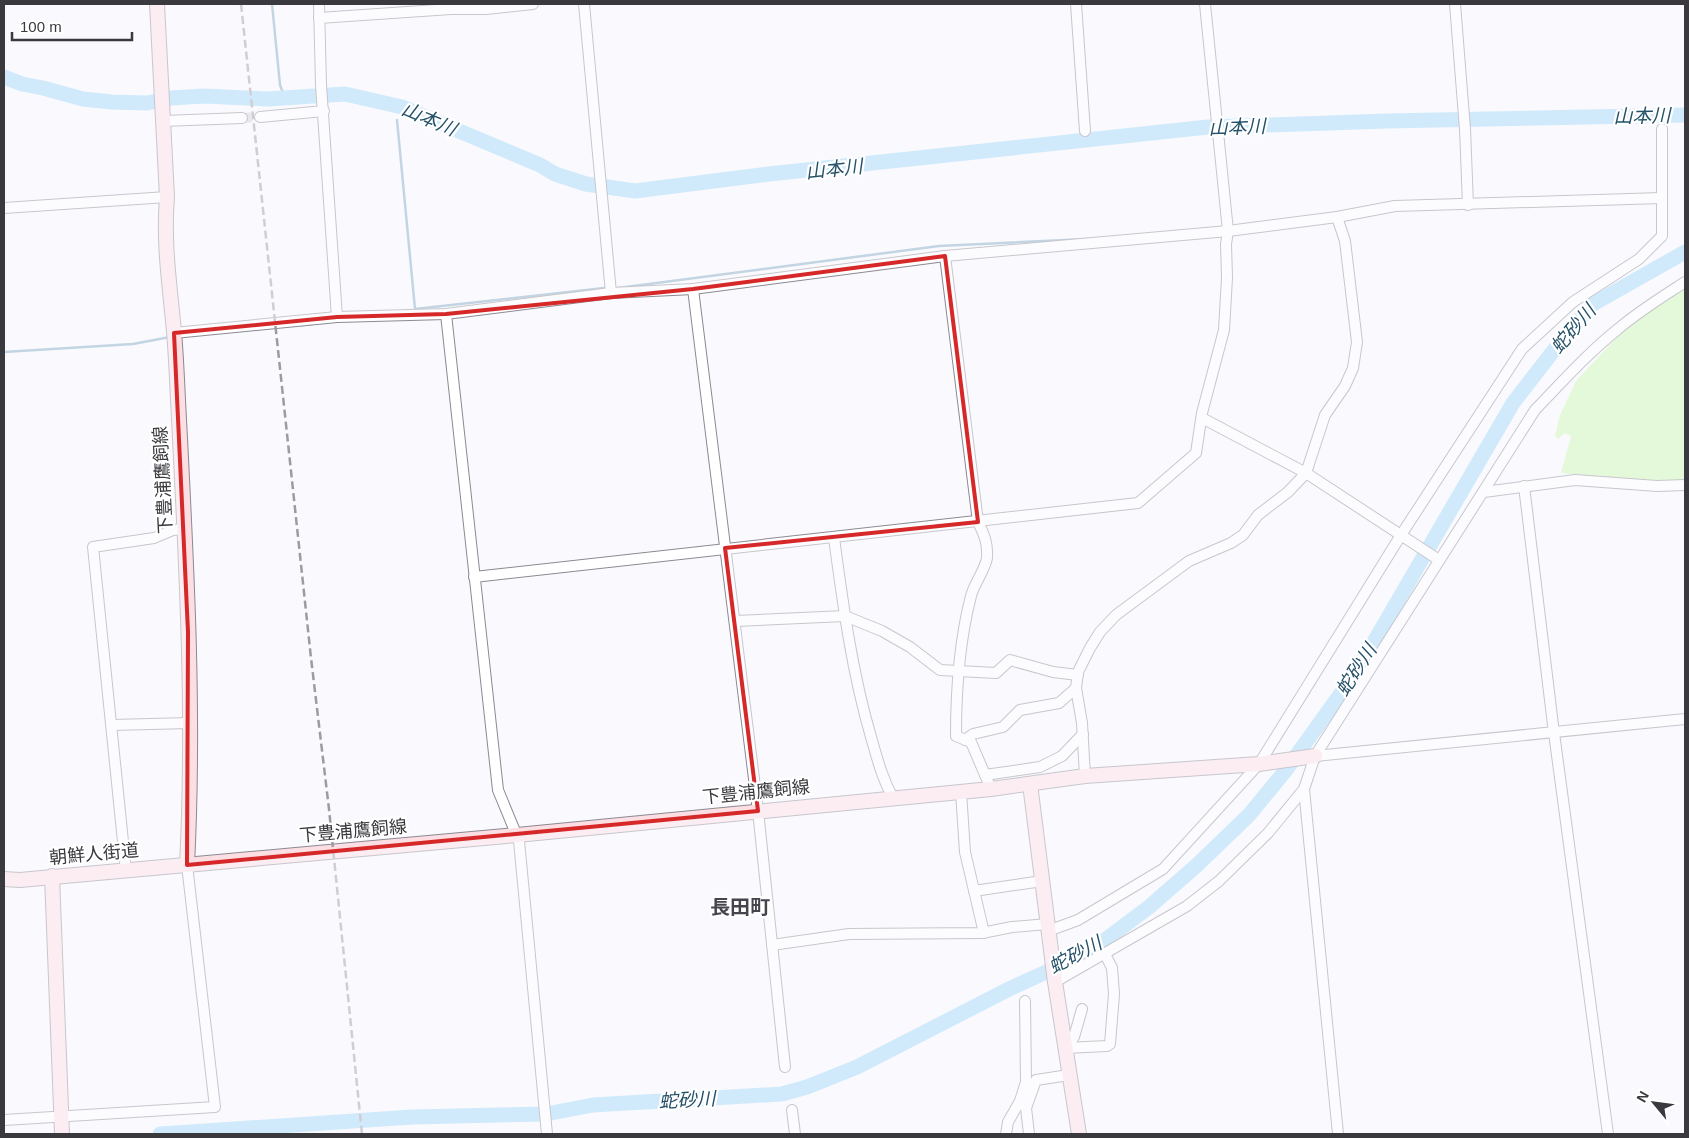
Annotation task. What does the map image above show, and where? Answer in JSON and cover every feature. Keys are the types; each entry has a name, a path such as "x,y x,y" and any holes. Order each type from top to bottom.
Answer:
{"main road":[{"name":"下豊浦鷹飼線","path":"157,4 167,197 165,235 174,333 185,528 190,723 187,865 961,792 1085,776 1259,764 1315,756"},
{"path":"1030,784 1068,1075 1079,1134"},
{"name":"朝鮮人街道","path":"4,879 20,880 187,865"},
{"path":"52,876 62,1134"}],"street":[{"path":"319,4 321,85 337,317"},
{"path":"319,18 451,9 486,9 533,4"},
{"path":"584,4 611,294"},
{"path":"1076,4 1085,131"},
{"path":"474,577 1138,503 1196,453 1202,418 1224,330 1228,278 1226,244 1228,231 1205,4"},
{"path":"1455,4 1464,109 1468,205"},
{"path":"260,117 324,109"},
{"path":"163,116 242,118"},
{"path":"772,945 849,934 984,933 1012,927 1048,928 1078,920 1163,869 1259,764 1401,535 1522,349 1573,302 1640,259 1662,236 1662,129"},
{"path":"4,208 167,197"},
{"path":"174,333 337,317 446,314 611,294 693,289 945,256 1228,231 1337,217 1395,206 1662,198"},
{"path":"1085,776 1083,734 1076,688 1078,675 1095,640 1116,614 1188,561 1231,543 1243,535 1258,515 1288,492 1306,473 1325,415 1345,386 1353,368 1357,342 1345,242 1337,217"},
{"path":"945,256 978,522 987,542 987,560 971,595 962,638 956,697 956,736 971,742 991,789"},
{"path":"1055,982 1187,906 1219,881 1268,833 1304,789 1315,756 1535,410 1578,365 1616,330 1685,282"},
{"path":"693,289 758,811 785,1067"},
{"path":"446,314 498,790 518,835 547,1132"},
{"path":"1202,418 1306,473 1439,560"},
{"path":"1484,492 1575,480 1657,486 1685,485"},
{"path":"1524,486 1554,733 1608,1134"},
{"path":"126,871 93,547 154,538 173,530 185,528"},
{"path":"834,538 844,616 862,705 884,781 893,798"},
{"path":"735,621 844,616 882,631 910,646 940,670 996,673 1010,660 1053,672 1078,675"},
{"path":"965,740 973,734 1003,727 1020,710 1059,703 1076,688"},
{"path":"1315,756 1685,719"},
{"path":"112,725 190,723"},
{"path":"985,775 1040,767 1062,756 1083,734"},
{"path":"1030,784 1040,767"},
{"path":"1304,789 1338,1134"},
{"path":"961,792 962,836 984,933"},
{"path":"4,1120 61,1118 215,1107 187,865"},
{"path":"974,891 1042,881"},
{"path":"1064,1046 1107,1046 1111,1042 1114,994 1112,968 1106,954"},
{"path":"1006,1134 1008,1122 1020,1101 1026,1082 1024,1001"},
{"path":"1064,1046 1074,1037 1082,1009"},
{"path":"1029,1134 1026,1108 1036,1080 1068,1075"},
{"path":"792,1110 795,1134"}],"highlighted area":[{"path":"945,256 978,522 725,548 758,811 187,865 188,632 174,333 337,317 446,314 693,289"}],"green space":[{"path":"1685,285 1685,480 1658,482 1561,473 1571,436 1565,433 1558,439 1555,436 1560,415 1576,381 1648,304"}],"waterway":[{"path":"272,4 280,85 285,98"},
{"name":"山本川","path":"4,77 22,84 83,99 111,102 147,103 171,98 204,96 268,99 345,94 402,107 540,165 555,174 586,184 635,191 769,174 1208,127 1685,115"},
{"name":"山本川","path":"401,114 402,107"},
{"path":"397,120 415,309 604,288"},
{"path":"618,288 939,246 1087,239"},
{"name":"蛇砂川","path":"160,1134 412,1117 546,1114 593,1105 782,1094 807,1087 857,1067 1011,988 1066,963 1101,943 1149,907 1196,866 1249,815 1286,770 1357,671 1513,403 1558,345 1593,304 1685,252"},
{"path":"302,325 312,324"},
{"path":"4,352 133,344 170,337"}],"tunnel":[{"path":"242,118 260,117"}],"railway":[{"path":"241,4 329,809 362,1134"}],"district":[{"name":"長田町","path":"740,907"}]}
